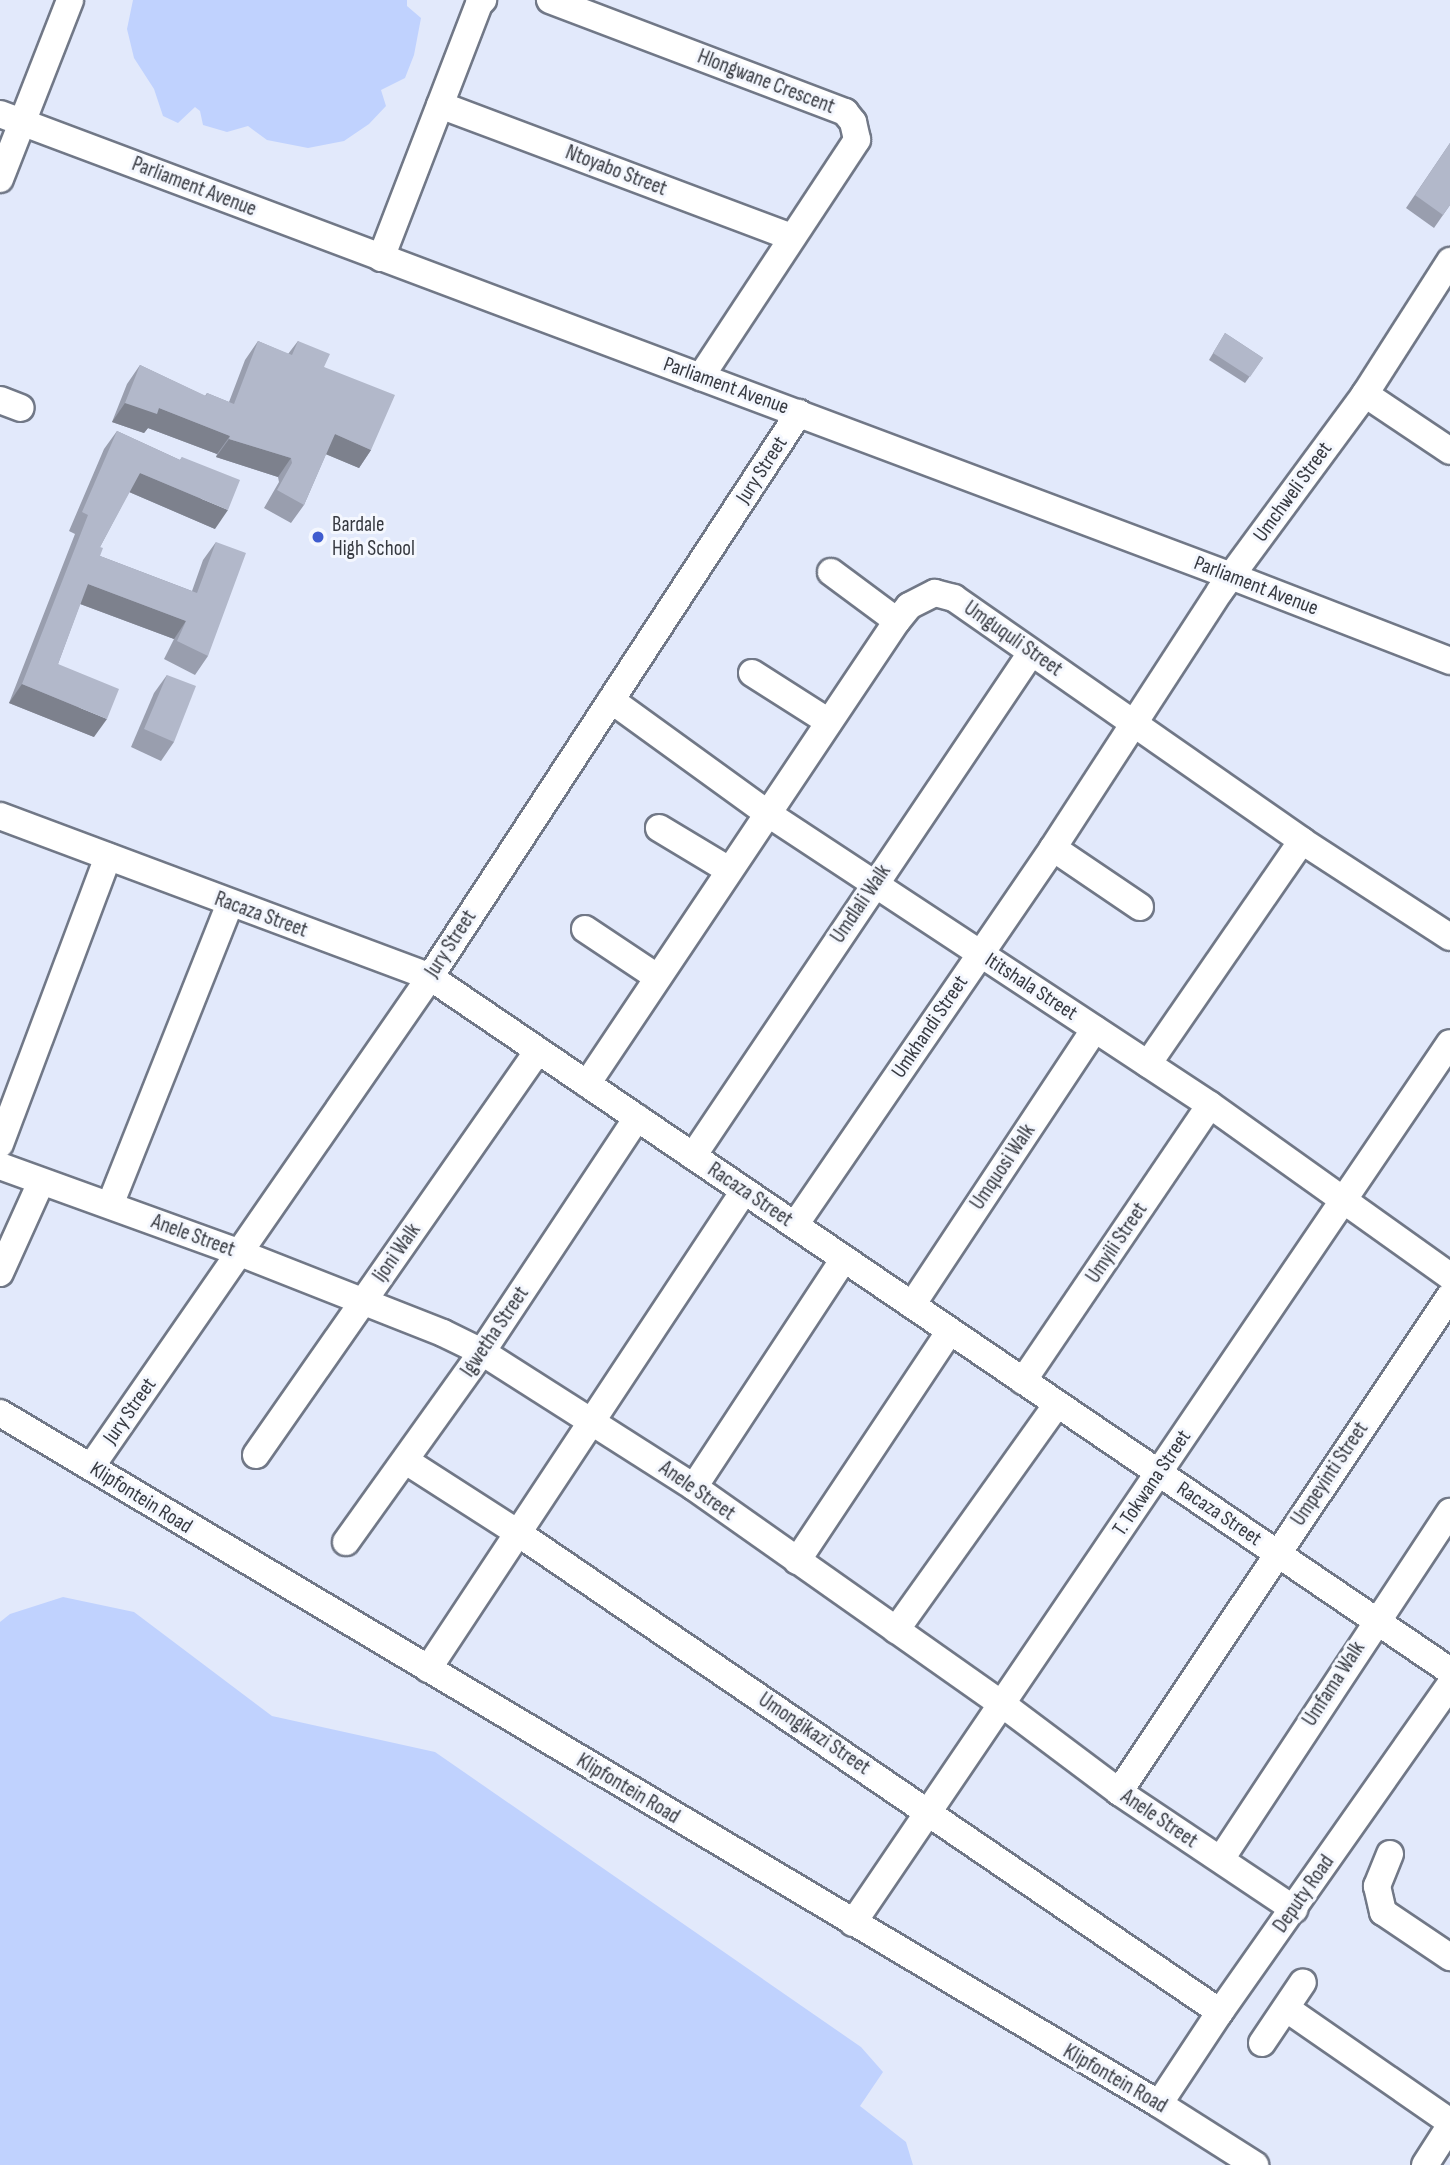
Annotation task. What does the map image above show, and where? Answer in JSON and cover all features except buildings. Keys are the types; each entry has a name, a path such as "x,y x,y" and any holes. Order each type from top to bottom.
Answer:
{"street":[{"path":"0,179 10,118 70,0"},
{"path":"381,258 483,0"},
{"name":"Hlongwane Crescent","path":"550,0 845,111 853,122 857,139 701,377"},
{"name":"Ntoyabo Street","path":"440,105 792,237"},
{"name":"Parliament Avenue","path":"10,118 799,413 1450,661"},
{"name":"Umchweli Street","path":"1134,722 1231,576 1365,394 1450,261"},
{"path":"1365,394 1450,452"},
{"name":"Jury Street","path":"91,1466 430,977 799,413"},
{"path":"831,572 897,621"},
{"name":"Umguquli Street","path":"587,1084 656,977 897,621 909,606 935,593 954,598 1302,841 1450,937"},
{"name":"Umdlali Walk","path":"693,1156 1031,653"},
{"path":"752,673 829,722"},
{"name":"Ititshala Street","path":"611,700 767,813 1210,1105 1450,1276"},
{"name":"Umkhandi Street","path":"794,1225 1053,848 1134,722"},
{"name":"Racaza Street","path":"0,816 430,977 1450,1671"},
{"path":"659,828 729,870"},
{"path":"1148,1065 1302,841"},
{"path":"1053,848 1140,907"},
{"path":"0,1144 108,857"},
{"path":"110,1205 230,904"},
{"path":"585,929 656,977"},
{"name":"Umquosi Walk","path":"912,1305 1095,1029"},
{"name":"T. Tokwana Street","path":"853,1923 1450,1043"},
{"name":"Ijoni Walk","path":"256,1455 538,1051"},
{"name":"Umyili Street","path":"1023,1381 1210,1105"},
{"name":"Igwetha Street","path":"346,1542 482,1352 637,1118"},
{"name":"Anele Street","path":"0,1166 240,1254 443,1333 482,1352 694,1487 1002,1704 1119,1792 1294,1909"},
{"path":"0,1273 41,1182"},
{"path":"428,1669 590,1420 744,1191"},
{"path":"694,1487 844,1259"},
{"name":"Umpeyinti Street","path":"1119,1792 1450,1296"},
{"path":"797,1561 950,1331"},
{"path":"896,1630 1057,1404"},
{"name":"Klipfontein Road","path":"0,1413 1159,2104 1255,2165"},
{"name":"Umongikazi Street","path":"406,1461 518,1533 1220,2012"},
{"name":"Umfama Walk","path":"1221,1859 1375,1620 1450,1512"},
{"name":"Deputy Road","path":"1159,2104 1220,2012 1450,1685"},
{"path":"1390,1854 1377,1886 1383,1912 1450,1957"},
{"path":"1262,2043 1303,1982"},
{"path":"1287,2009 1450,2124 1425,2165"}],"shaded area":[{"path":"133,0 407,0 407,6 421,18 414,55 405,78 381,90 386,106 369,124 344,141 308,148 267,140 248,126 227,132 203,125 200,111 195,107 178,123 163,116 154,89 134,58 127,29"},
{"path":"63,1597 134,1612 272,1716 435,1752 861,2047 883,2072 860,2106 906,2142 913,2165 0,2165 0,1622 10,1614"}],"place":[{"name":"Bardale High School","path":"318,537"}]}
